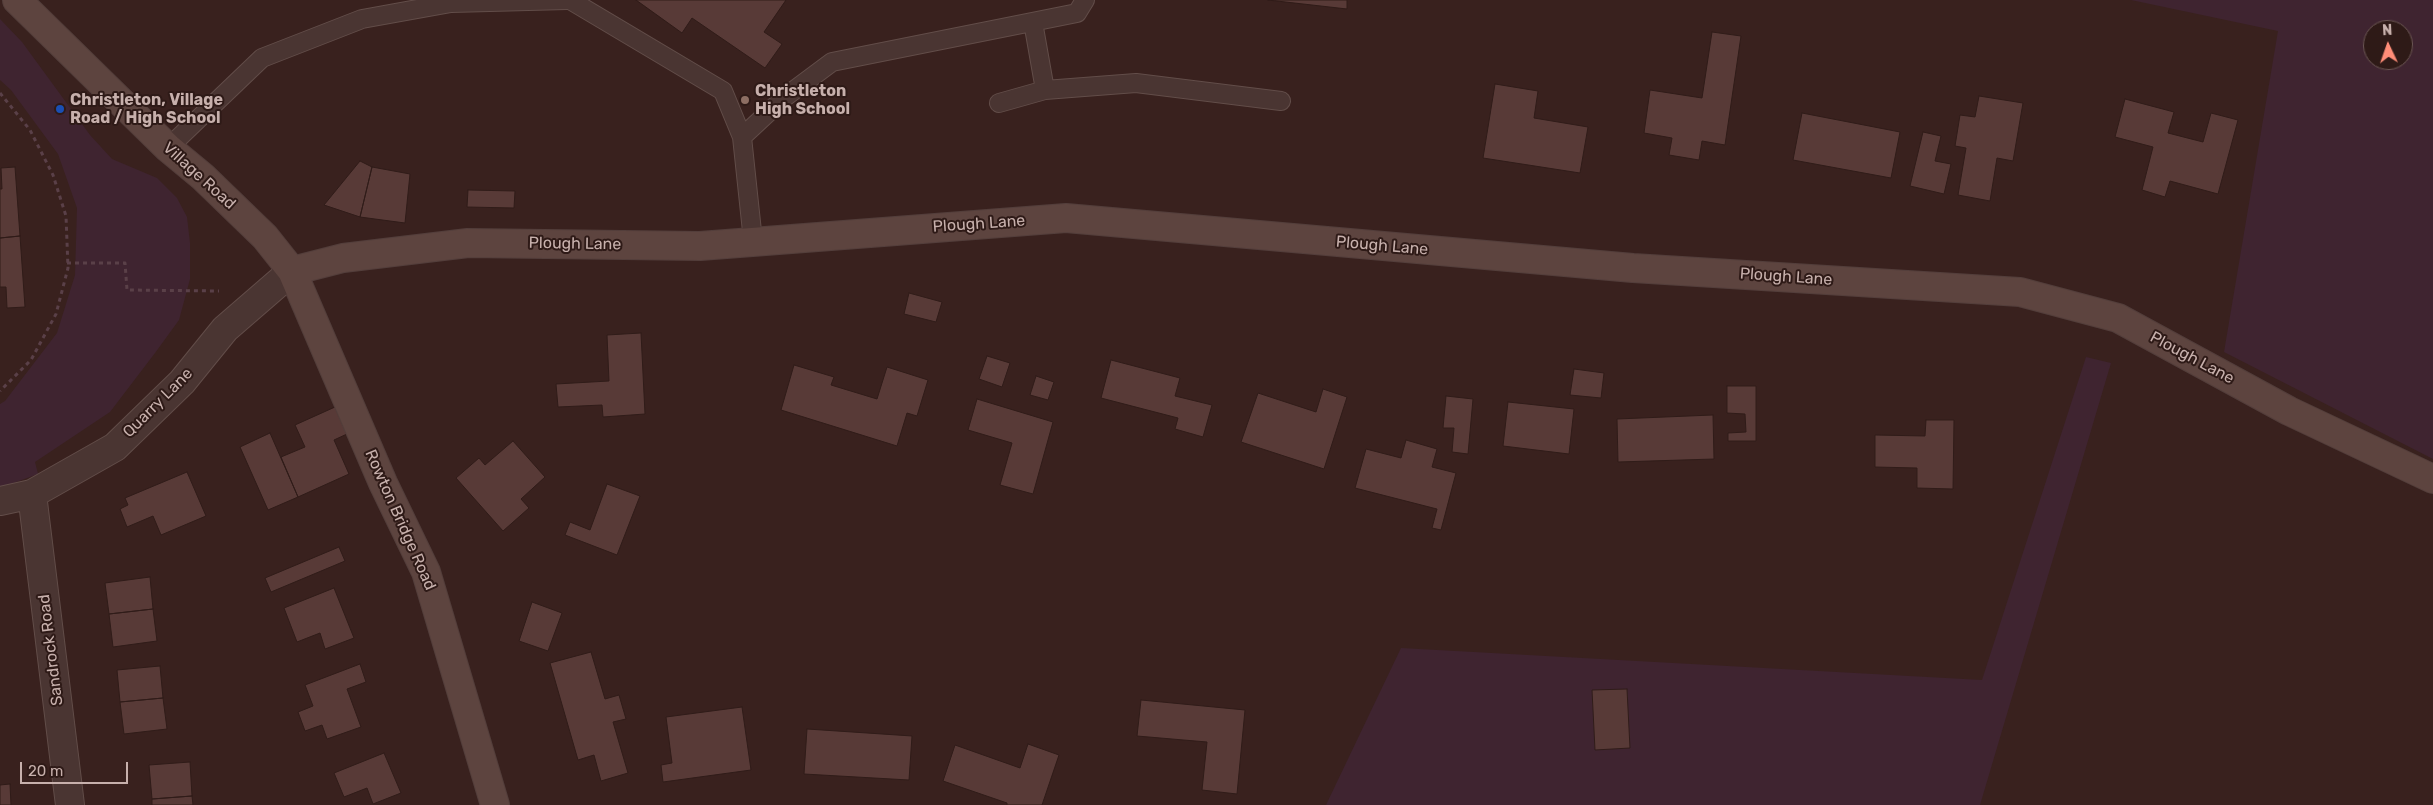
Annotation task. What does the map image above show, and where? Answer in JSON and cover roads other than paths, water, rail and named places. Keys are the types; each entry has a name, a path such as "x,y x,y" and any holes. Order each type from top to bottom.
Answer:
{"street":[{"name":"Village Road","path":"17,0 168,148 203,177 265,237 292,270"},
{"name":"Plough Lane","path":"292,270 343,258 468,243 700,246 1066,218 1633,268 2020,292 2118,318 2289,410 2433,479"},
{"name":"Quarry Lane","path":"0,501 32,494 114,447 182,382 225,329 271,291 292,270"},
{"name":"Rowton Bridge Road","path":"292,270 383,483 426,572 495,805"},
{"name":"Sandrock Road","path":"32,494 70,805"}],"lane":[{"path":"168,148 262,58 362,19 451,2 569,0 723,90 742,137 753,241"},
{"path":"742,137 785,97 832,62 1077,13 1085,0"},
{"path":"1033,22 1045,90"},
{"path":"999,103 1045,90 1136,83 1281,102"}],"place":[{"name":"Christleton High School","path":"745,100"},
{"name":"Christleton, Village Road / High School","path":"60,109"}]}
